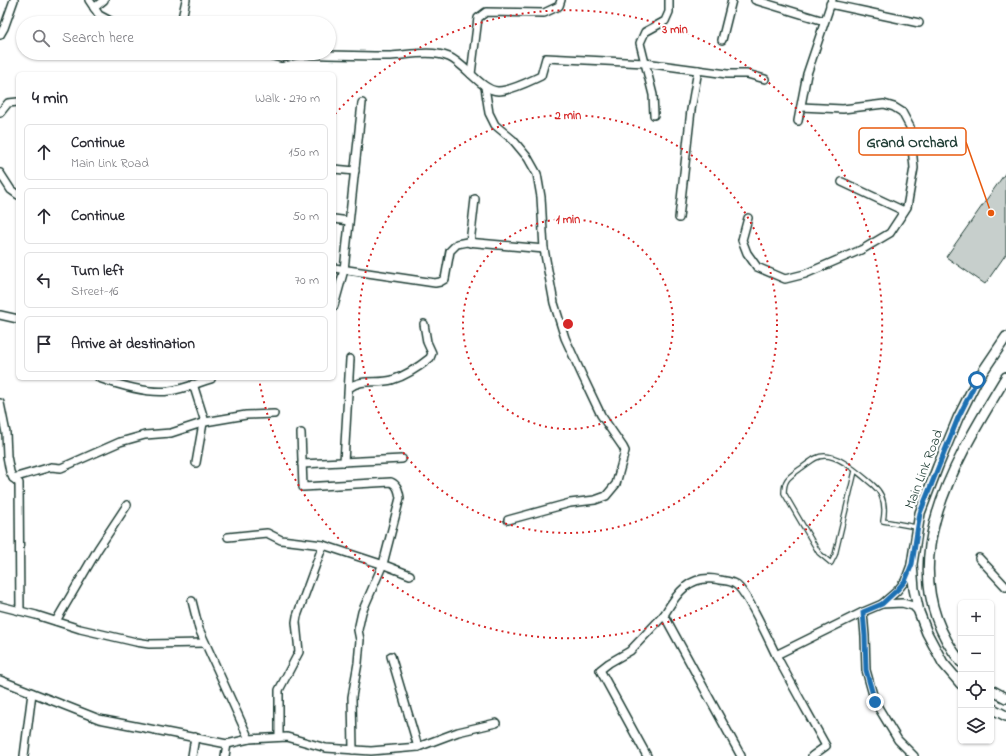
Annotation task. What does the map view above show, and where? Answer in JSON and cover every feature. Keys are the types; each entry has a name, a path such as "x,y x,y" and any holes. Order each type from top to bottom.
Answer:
{"street":[{"path":"0,35 14,0"},
{"path":"89,0 101,16"},
{"path":"94,8 104,0"},
{"path":"183,16 186,0"},
{"path":"471,74 478,18 486,12 544,13 559,6 561,0"},
{"path":"654,115 653,96 640,43 645,32 665,21 669,12 669,0"},
{"path":"722,40 732,0"},
{"path":"755,0 824,21"},
{"path":"798,121 807,74 831,2 919,23"},
{"path":"336,55 390,56 431,54 450,57 485,87 498,91 520,86 541,76 546,58 645,63 727,74 747,74 765,79"},
{"path":"679,218 691,110 698,70"},
{"path":"485,87 489,113 495,125 513,140 528,158 537,174 541,197 544,248 554,303 565,338 601,415 625,451 616,484 606,496 595,500 570,503 508,520"},
{"path":"0,113 8,103 16,102"},
{"path":"336,299 344,270 362,103"},
{"path":"748,218 742,240 747,253 757,267 785,279 806,274 863,249 890,233 907,207 914,168 910,127 902,112 894,106 884,104 843,109 801,107"},
{"path":"336,169 355,171"},
{"path":"0,173 11,190 16,194"},
{"path":"842,182 904,211"},
{"path":"470,243 475,199"},
{"path":"336,219 349,221"},
{"path":"336,268 435,283 444,279 450,251 457,244 470,243 544,248"},
{"path":"0,315 16,319"},
{"path":"349,388 354,384 361,382 384,382 393,380 430,358 432,353 426,342 424,324"},
{"name":"Main Link Road","path":"958,680 944,662 927,633 919,612 914,590 912,564 917,528 920,513 958,418 977,380 1006,337"},
{"path":"344,462 350,360"},
{"name":"Main Link Road","path":"958,658 951,649 933,611 928,580 929,548 934,521 960,459 985,411 1006,377"},
{"path":"105,380 122,386 156,392 170,391 205,380"},
{"path":"193,384 204,422 196,463"},
{"path":"0,403 6,433 7,456 10,472 13,478 19,483 20,611"},
{"path":"13,478 51,467 61,468 120,442 145,435 171,433 204,422 246,415 274,414"},
{"path":"301,433 303,487 392,482 400,498 383,564 362,612 361,620 358,624 360,640 358,663 352,696 353,750"},
{"path":"302,464 402,458"},
{"path":"56,621 98,549 127,505"},
{"path":"228,537 267,533 281,540 323,545 383,564 410,575"},
{"path":"279,737 279,690 299,652 296,622 297,616 323,545"},
{"path":"979,558 1006,587"},
{"path":"882,604 905,581 912,564"},
{"path":"647,756 600,670 630,651 664,616 678,593 693,581 715,579 735,584 740,587 752,607 776,655 826,746 812,756"},
{"path":"192,601 198,629 249,739"},
{"path":"776,655 882,604 902,603 913,606 919,612"},
{"path":"0,606 80,629 149,644 205,643"},
{"path":"863,612 866,670 875,702 898,740 914,756"},
{"path":"664,616 741,756"},
{"path":"392,656 418,747"},
{"path":"0,680 99,719 227,744 249,739 287,737 326,748 371,751 418,747 458,732 496,723"},
{"path":"994,692 1006,698"},
{"path":"24,756 32,693"},
{"path":"994,710 1006,716"},
{"path":"192,756 195,738"},
{"path":"225,756 227,744"}],"lane":[{"path":"855,471 835,555 831,563 823,558 815,547 784,493 784,484 789,477 817,457 838,459 855,471 877,488 882,493 884,502 883,521 917,528"}],"building":[{"path":"1006,172 1006,254 985,284 946,257"}],"place":[{"name":"Grand Orchard","path":"991,213"}],"route":[{"path":"875,702 866,670 863,612 882,604 905,581 912,564 920,513 958,418 977,380"}]}
